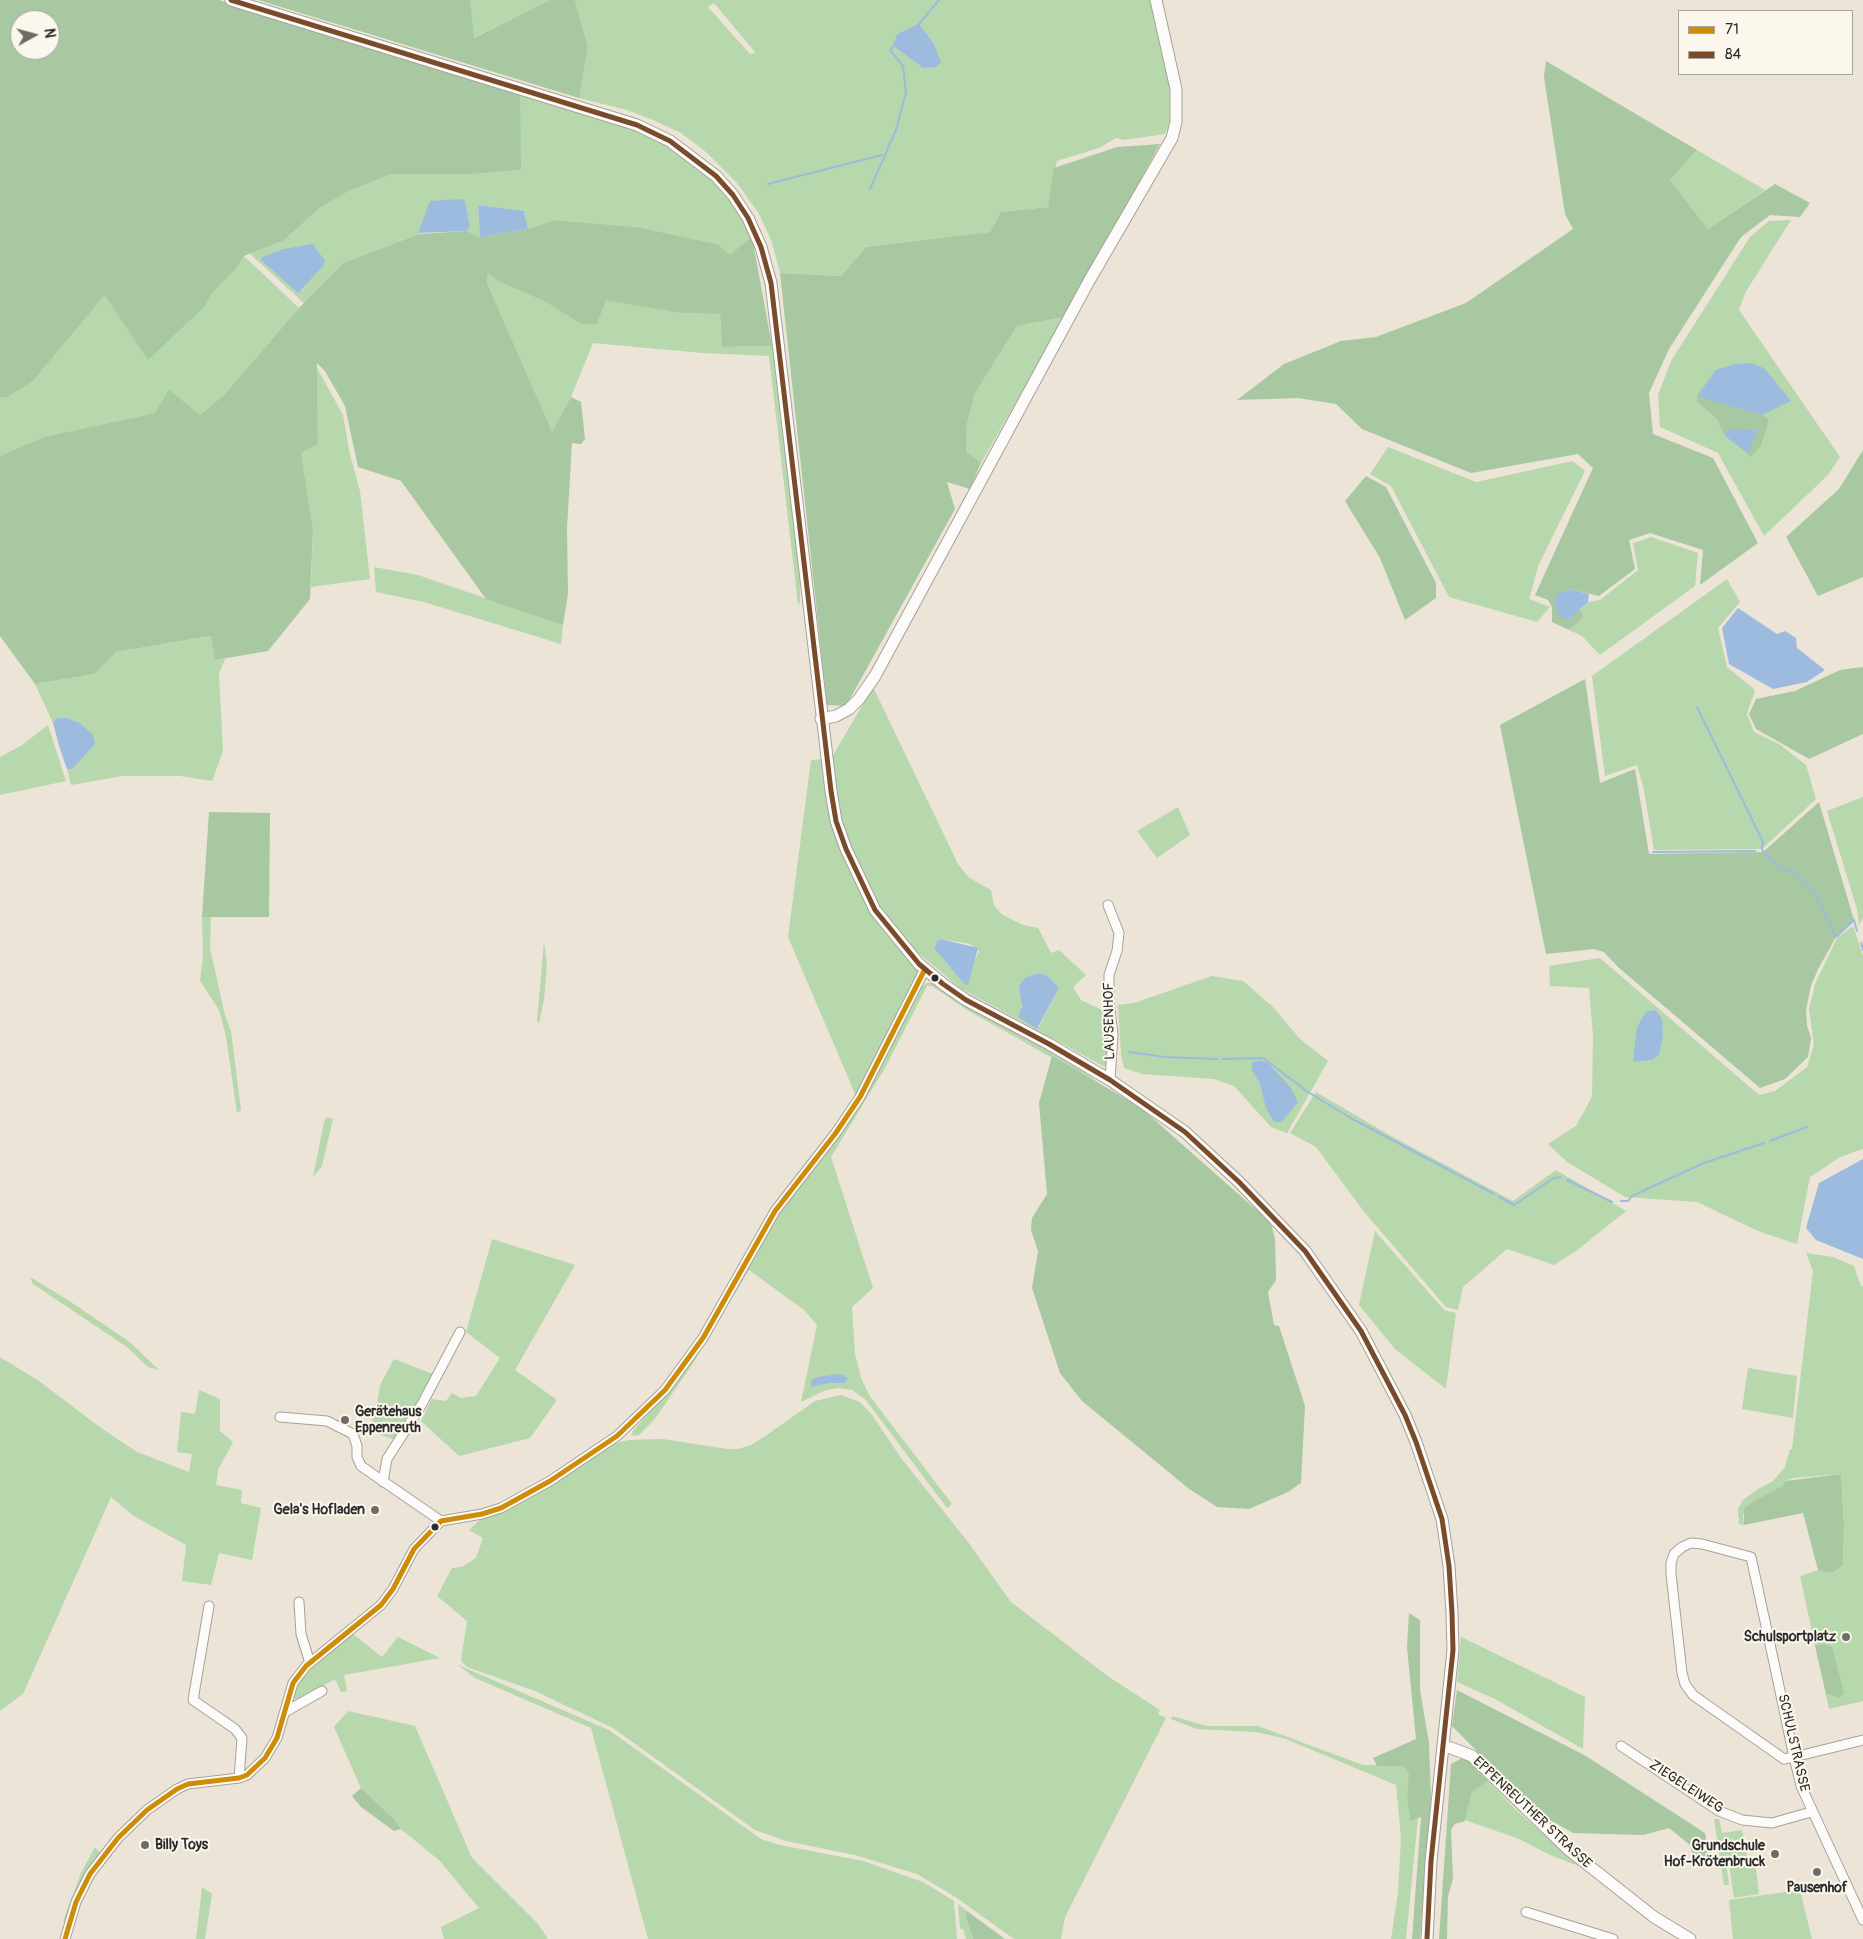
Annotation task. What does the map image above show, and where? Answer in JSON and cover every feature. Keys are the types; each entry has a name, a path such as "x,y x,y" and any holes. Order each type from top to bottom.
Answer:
{"main road":[{"path":"231,0 636,125 670,141 692,156 716,176 733,195 748,218 761,247 770,283 821,719 835,814 846,849 875,910 925,969 966,1000 1049,1044 1110,1080 1185,1132 1239,1182 1305,1251 1361,1331 1405,1414 1442,1519 1449,1566 1453,1650 1431,1861 1427,1939"},
{"path":"821,719 836,716 849,709 859,699 875,676 1046,359 1172,138 1176,122 1176,90 1156,0"},
{"name":"EPPENREUTHER STRASSE","path":"1443,1747 1472,1756 1570,1850 1654,1917 1690,1939"}],"street":[{"name":"LAUSENHOF","path":"1108,906 1119,933 1117,951 1109,975 1109,1000 1113,1035 1110,1080"},
{"path":"65,1939 76,1902 90,1874 103,1855 147,1810 166,1796 188,1784 239,1778 247,1774 265,1758 276,1738 294,1683 310,1663 381,1605 393,1589 414,1549 441,1521 482,1514 501,1508 550,1481 617,1436 665,1390 703,1338 766,1226 860,1097 925,969"},
{"path":"382,1482 387,1459 422,1404 460,1332"},
{"path":"280,1417 327,1420 353,1434 357,1446 357,1457 361,1466 441,1521"},
{"name":"SCHULSTRASSE","path":"1794,1758 1784,1759 1777,1755 1703,1704 1684,1684 1671,1574 1671,1563 1674,1554 1682,1547 1691,1543 1751,1557 1801,1786 1811,1812 1863,1920"},
{"path":"299,1602 301,1634 310,1663"},
{"path":"209,1606 193,1700 235,1729 242,1738 239,1778"},
{"path":"285,1712 322,1691"},
{"path":"1794,1758 1863,1740"},
{"name":"ZIEGELEIWEG","path":"1621,1746 1719,1810 1742,1820 1772,1823 1811,1812"},
{"path":"1526,1912 1613,1939"}],"green space":[{"path":"0,0 219,0 520,93 521,170 472,174 392,174 351,190 321,207 283,241 244,256 236,269 213,292 204,307 148,360 105,295 33,381 8,397 0,398"},
{"path":"258,0 470,0 474,38 550,0 575,0 588,48 579,98"},
{"path":"470,0 550,0 473,38"},
{"path":"575,0 1150,0 1170,89 1171,119 1165,134 1124,140 1116,138 1099,148 1057,161 1048,207 1001,212 990,232 866,247 841,276 780,273 772,242 759,214 737,183 706,152 681,133 653,120 627,110 579,98 588,49","holes":["714,3 755,52 755,53 750,54 708,7","893,46 936,67 923,68"]},
{"path":"1546,61 1697,150 1670,180 1708,229 1775,184 1810,203 1800,217 1770,215 1741,237 1669,349 1649,393 1653,434 1713,458 1758,543 1700,585 1703,550 1650,533 1629,540 1635,569 1599,596 1569,589 1568,620 1580,609 1584,618 1569,630 1552,622 1552,607 1548,600 1535,595 1593,468 1578,454 1471,473 1362,429 1336,404 1298,398 1237,400 1284,364 1341,341 1376,337 1466,303 1573,229 1565,214 1544,77"},
{"path":"520,93 635,127 669,143 724,190 752,237 730,256 717,244 637,227 555,220 528,229 524,211 478,205 480,237 467,231 470,226 465,201 431,201 419,234 343,263 304,303 250,254 283,241 321,207 351,190 392,174 472,174 520,170"},
{"path":"1160,144 1065,317 1017,326 975,393 966,428 966,452 981,463 970,489 947,482 955,509 846,706 827,705 780,273 841,276 866,247 990,232 1001,212 1048,207 1054,168 1117,147"},
{"path":"1697,150 1765,190 1708,229 1670,180"},
{"path":"555,220 637,227 717,244 730,255 752,237 772,346 722,347 720,314 680,313 606,300 597,324 581,324 544,301 498,281 488,273 487,283 552,432 571,397 581,402 585,439 581,444 572,443 567,528 568,594 563,625 486,599 401,481 358,467 345,406 325,371 317,363 318,444 301,453 313,528 310,599 268,651 215,660 211,636 116,652 95,674 35,684 0,636 0,456 44,437 155,413 169,390 200,415 224,395 299,308 343,263 419,234 467,231 480,237 528,229"},
{"path":"1791,220 1745,293 1739,310 1840,457 1828,475 1764,536 1718,453 1660,427 1658,395 1671,361 1750,237 1769,221"},
{"path":"244,256 299,308 224,395 200,415 155,413 44,437 0,456 0,398 8,397 33,381 105,295 203,307 213,292 236,269"},
{"path":"488,272 544,301 581,324 597,324 606,299 680,313 720,314 722,347 772,346 800,577 800,603 798,604 769,356 702,353 593,343 571,397 552,433 487,283"},
{"path":"1065,317 981,463 966,453 966,428 975,393 1017,326"},
{"path":"317,368 343,415 350,455 360,491 370,579 311,587 313,528 301,453 318,444"},
{"path":"1697,396 1762,414 1769,420 1761,445 1751,457 1748,454 1757,430 1731,429 1724,435 1717,419 1697,401"},
{"path":"1388,447 1476,482 1573,461 1585,471 1539,564 1529,599 1550,607 1537,622 1449,597 1391,486 1370,474"},
{"path":"1863,450 1863,577 1818,596 1786,537 1839,489"},
{"path":"1366,476 1386,487 1436,583 1436,598 1405,620 1380,558 1345,501"},
{"path":"1651,537 1698,553 1695,586 1600,655 1582,636 1569,630 1584,618 1580,609 1588,602 1600,600 1638,570 1633,543"},
{"path":"374,567 418,575 563,625 561,644 424,602 376,592"},
{"path":"1727,579 1740,602 1718,628 1727,667 1755,690 1747,714 1754,732 1779,744 1806,765 1816,799 1762,849 1654,850 1644,790 1637,765 1605,776 1592,676"},
{"path":"212,636 215,660 225,659 219,674 223,751 212,781 180,776 122,776 71,785 67,769 73,769 57,718 53,723 35,684 95,674 116,652"},
{"path":"1863,667 1863,734 1809,759 1756,729 1749,714 1756,699 1795,691 1840,670"},
{"path":"1585,679 1600,783 1635,769 1649,854 1763,852 1819,802 1854,920 1836,937 1818,969 1811,986 1806,1010 1807,1025 1811,1038 1808,1057 1785,1079 1760,1088 1618,967 1604,952 1594,949 1546,954 1500,725"},
{"path":"873,687 958,864 968,877 991,890 994,906 1003,915 1023,925 1038,928 1051,953 1059,950 1086,975 1073,987 1081,1000 1108,1013 1109,1065 1105,1067 960,988 910,946 890,923 871,893 849,845 836,802 832,757","holes":["941,939 970,944 979,951 964,984 934,948 937,941","1039,973 1048,976 1059,988 1039,1027 1020,1013 1026,977"]},
{"path":"48,725 66,781 0,795 0,757 22,745"},
{"path":"823,759 853,876 918,967 918,973 856,1096 788,937 811,760"},
{"path":"1863,797 1863,918 1859,925 1857,909 1827,811"},
{"path":"1178,807 1190,835 1157,858 1137,831"},
{"path":"209,812 270,813 269,917 202,917"},
{"path":"211,916 210,948 225,1015 231,1031 241,1110 237,1113 226,1036 219,1010 200,981 203,955 202,917"},
{"path":"1853,926 1863,956 1863,1149 1840,1157 1810,1177 1797,1244 1758,1231 1697,1202 1625,1197 1567,1162 1548,1144 1576,1126 1592,1097 1593,1035 1589,988 1550,986 1549,966 1600,958 1759,1095 1775,1091 1807,1067 1814,1045 1809,1009 1815,984 1837,938"},
{"path":"544,942 547,965 544,1000 539,1024 537,1020"},
{"path":"1212,976 1243,981 1273,1007 1300,1039 1328,1061 1287,1133 1271,1127 1234,1086 1214,1079 1142,1074 1124,1068 1121,1054 1118,1005 1134,1003"},
{"path":"926,983 933,983 1079,1068 1104,1087 967,1010 932,986 927,986 885,1068 831,1157 873,1288 852,1307 855,1354 861,1378 869,1395 952,1504 947,1508 865,1399 852,1390 838,1388 826,1390 801,1402 817,1325 804,1310 749,1270 692,1365 654,1420 639,1435 633,1436 632,1432 679,1378 766,1229 845,1125 870,1088 921,988"},
{"path":"1052,1056 1140,1107 1271,1223 1275,1239 1276,1280 1268,1292 1274,1325 1279,1326 1305,1406 1301,1483 1288,1492 1249,1509 1217,1507 1188,1488 1082,1401 1060,1373 1032,1288 1038,1251 1031,1230 1032,1218 1047,1194 1039,1103"},
{"path":"1316,1092 1391,1136 1513,1201 1556,1170 1626,1211 1576,1251 1554,1265 1507,1249 1463,1287 1458,1310 1446,1307 1365,1213 1316,1147 1290,1133"},
{"path":"327,1117 333,1119 322,1166 313,1177 324,1122"},
{"path":"1375,1231 1444,1310 1456,1313 1446,1389 1395,1349 1359,1305"},
{"path":"492,1239 575,1265 515,1370 557,1400 530,1438 459,1456 421,1421 432,1399 446,1401 452,1393 461,1398 476,1396 500,1358 466,1332"},
{"path":"1806,1253 1833,1257 1854,1266 1861,1286 1863,1286 1863,1701 1829,1709 1800,1576 1818,1570 1827,1573 1834,1572 1843,1565 1844,1524 1841,1474 1794,1478 1785,1481 1782,1486 1754,1501 1743,1515 1744,1525 1739,1524 1738,1509 1743,1500 1773,1481 1785,1467 1790,1449 1792,1449 1813,1271"},
{"path":"30,1277 68,1300 131,1343 159,1370 148,1367 127,1347 33,1284"},
{"path":"0,1357 39,1381 101,1428 137,1452 189,1472 192,1454 177,1452 181,1412 195,1414 199,1390 220,1399 220,1431 233,1442 218,1470 216,1485 242,1490 241,1503 261,1508 252,1560 219,1553 211,1585 182,1581 186,1545 134,1516 111,1497 23,1694 0,1711"},
{"path":"394,1359 433,1374 395,1440 369,1430 377,1405 380,1385"},
{"path":"1748,1368 1797,1376 1793,1418 1742,1409"},
{"path":"841,1395 860,1402 872,1415 901,1458 968,1542 1011,1602 1109,1677 1160,1710 1158,1714 1166,1718 1065,1917 1061,1939 1014,1939 957,1898 917,1874 855,1855 786,1841 755,1830 613,1728 535,1691 467,1667 461,1661 467,1621 437,1596 452,1568 462,1567 476,1558 483,1538 469,1530 488,1512 555,1482 616,1443 629,1440 663,1439 738,1449 751,1445 764,1437 815,1401"},
{"path":"1841,1474 1844,1524 1843,1565 1834,1572 1827,1573 1818,1570 1803,1513 1744,1525 1744,1509 1754,1501 1782,1486 1785,1481"},
{"path":"1409,1613 1420,1620 1420,1690 1429,1743 1431,1797 1420,1939 1412,1939 1421,1817 1411,1821 1407,1800 1409,1773 1403,1766 1377,1766 1373,1758 1416,1739 1407,1647"},
{"path":"352,1633 382,1657 398,1637 440,1658 344,1675 347,1691 341,1692 335,1679 296,1701 294,1697 299,1682 313,1666"},
{"path":"1461,1637 1585,1697 1583,1749 1495,1699 1457,1682"},
{"path":"1823,1644 1832,1647 1844,1693 1839,1698 1826,1693 1815,1646"},
{"path":"458,1665 609,1730 761,1839 780,1845 863,1861 923,1882 954,1901 957,1939 648,1939 591,1728 475,1678"},
{"path":"1457,1690 1586,1756 1705,1833 1709,1857 1694,1859 1690,1845 1669,1828 1643,1835 1573,1833 1538,1813 1452,1726"},
{"path":"348,1711 415,1726 472,1858 538,1924 548,1939 444,1939 441,1927 479,1908 440,1861 401,1829 395,1820 361,1788 334,1727"},
{"path":"1172,1716 1207,1726 1258,1726 1363,1765 1403,1766 1410,1773 1407,1799 1412,1821 1418,1818 1406,1939 1391,1939 1398,1892 1401,1838 1396,1785 1286,1739 1256,1732 1197,1729 1171,1719"},
{"path":"1464,1757 1488,1781 1472,1792 1465,1821 1455,1824 1451,1830 1453,1879 1448,1896 1447,1939 1439,1939 1451,1764"},
{"path":"1488,1781 1513,1807 1579,1866 1552,1856 1519,1839 1465,1820 1472,1792"},
{"path":"361,1788 395,1820 401,1829 394,1831 361,1807 352,1796"},
{"path":"1714,1819 1719,1819 1722,1833 1742,1830 1747,1858 1726,1861 1729,1885 1724,1885"},
{"path":"95,1847 100,1853 84,1879 66,1922 63,1921 81,1873"},
{"path":"1755,1860 1759,1894 1734,1898 1729,1864"},
{"path":"202,1887 212,1894 205,1939 196,1939"},
{"path":"1800,1890 1812,1939 1733,1939 1729,1900"},
{"path":"958,1904 967,1911 965,1916 973,1939 966,1939 963,1929 960,1929"},
{"path":"967,1911 1005,1939 973,1939 965,1915"}],"water":[{"path":"919,24 934,44 941,62 936,67 923,68 893,46 897,34"},
{"path":"462,199 465,201 470,226 467,231 418,233 430,201"},
{"path":"478,205 524,211 528,229 480,237"},
{"path":"313,244 325,261 323,266 298,293 261,260 262,257 283,249"},
{"path":"1753,363 1765,369 1791,401 1762,415 1697,396 1716,370 1735,364"},
{"path":"1731,429 1757,430 1748,454 1724,435"},
{"path":"1569,589 1589,594 1588,602 1568,620 1560,616 1554,602 1557,594"},
{"path":"1738,608 1777,634 1785,631 1796,638 1797,648 1825,670 1807,682 1773,689 1729,664 1722,628"},
{"path":"57,718 67,718 81,724 93,735 95,744 72,769 67,769 60,749 53,723"},
{"path":"941,939 978,948 968,985 964,984 934,948 937,941"},
{"path":"1039,973 1048,976 1059,988 1037,1029 1018,1017 1022,1006 1019,986 1026,977"},
{"path":"1655,1010 1662,1019 1663,1035 1659,1055 1652,1060 1633,1062 1637,1027 1646,1012"},
{"path":"1259,1060 1268,1063 1291,1088 1298,1102 1282,1122 1274,1122 1266,1108 1260,1084 1252,1070 1252,1063"},
{"path":"1863,1159 1863,1259 1816,1240 1806,1228 1819,1183"},
{"path":"840,1374 848,1378 845,1383 829,1383 811,1387 811,1381 817,1377"}],"waterway":[{"path":"919,24 939,0"},
{"path":"870,189 896,130 906,92 903,66 890,50 893,46"},
{"path":"768,184 882,155"},
{"path":"1697,707 1763,842 1762,850 1774,864 1797,875 1815,893 1836,937 1854,920 1857,931"},
{"path":"1653,852 1755,851"},
{"path":"1861,943 1863,950"},
{"path":"1129,1052 1165,1057 1218,1059"},
{"path":"1223,1059 1263,1058 1308,1092 1349,1117 1494,1194"},
{"path":"1770,1141 1807,1127"},
{"path":"1621,1201 1628,1201 1632,1196 1704,1163 1764,1143"},
{"path":"1499,1197 1514,1205 1554,1178 1561,1177"},
{"path":"1567,1180 1612,1202"}],"transit line":[{"name":"84","path":"231,0 637,125 670,141 716,176 733,195 748,218 761,247 771,283 836,821 846,849 875,910 919,964 943,984 966,1000 1049,1044 1110,1080 1185,1132 1239,1182 1305,1251 1361,1331 1405,1415 1416,1442 1442,1519 1449,1566 1453,1650 1431,1861 1427,1939"},
{"name":"71","path":"65,1939 76,1902 90,1874 118,1838 147,1810 177,1789 188,1784 239,1778 247,1775 265,1758 277,1738 293,1683 306,1666 381,1605 393,1589 414,1549 441,1521 482,1514 501,1508 550,1481 617,1436 665,1390 703,1338 775,1211 835,1134 860,1097 925,969"}],"place":[{"name":"Gerätehaus Eppenreuth","path":"345,1420"},
{"name":"Gela's Hofladen","path":"375,1510"},
{"name":"Schulsportplatz","path":"1846,1637"},
{"name":"Billy Toys","path":"145,1845"},
{"name":"Grundschule Hof-Krötenbruck","path":"1775,1854"},
{"name":"Pausenhof","path":"1817,1872"}]}
